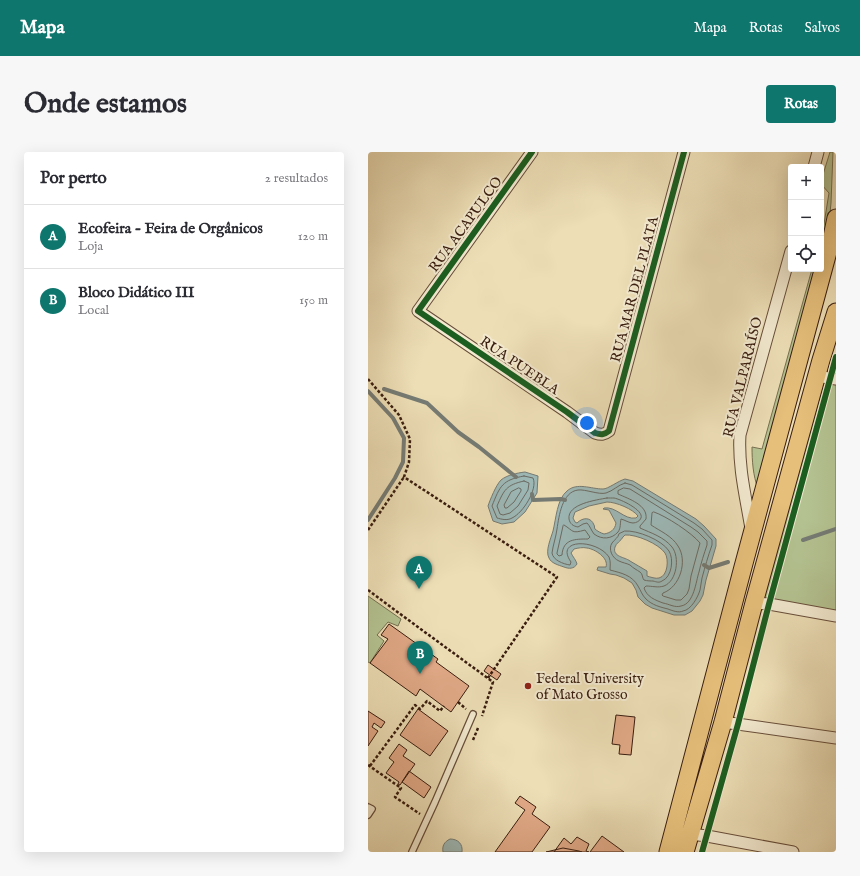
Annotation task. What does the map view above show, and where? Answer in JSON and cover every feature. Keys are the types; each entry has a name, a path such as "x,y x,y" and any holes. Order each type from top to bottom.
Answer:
{"main road":[{"path":"668,852 836,218"},
{"path":"685,852 723,722 816,376 836,312"}],"street":[{"name":"RUA ACAPULCO","path":"418,311 532,152"},
{"name":"RUA MAR DEL PLATA","path":"608,431 684,152"},
{"path":"815,164 818,152"},
{"name":"RUA VALPARAÍSO","path":"752,535 741,470 739,447 740,435 788,262"},
{"name":"RUA PUEBLA","path":"418,311 567,412 595,433 600,435 605,434 608,431"},
{"path":"816,376 836,379"},
{"path":"754,603 769,604 836,616"},
{"path":"723,722 836,738"},
{"path":"690,834 793,852"}],"lane":[{"path":"412,852 473,714"},
{"path":"368,807 372,809 368,815"}],"path":[{"path":"368,379 399,415 410,439 409,462 404,476 368,530"},
{"path":"404,476 557,577 488,678"},
{"path":"368,590 493,682 481,720"},
{"path":"427,820 395,796 401,788 369,765 415,705 420,709 427,700 440,711 444,706"},
{"path":"470,746 479,726"}],"green space":[{"path":"830,152 833,152 831,203 829,223 824,242 824,224 829,193 824,187 824,171"},
{"path":"811,272 816,272 758,489 753,468 752,447 762,449"},
{"path":"824,382 836,383 836,611 762,598"},
{"path":"368,596 401,619 398,626 388,622 377,635 384,641 370,663 368,662"}],"water":[{"path":"525,472 538,476 537,493 525,512 514,522 502,524 493,521 488,506 499,482 503,478"},
{"path":"625,479 633,481 696,519 716,539 716,546 703,595 692,611 685,615 674,615 652,608 638,597 632,583 616,575 597,570 598,567 606,567 606,564 601,554 594,550 584,548 574,549 571,553 577,564 571,568 566,568 555,564 549,558 549,544 556,515 561,499 567,491 571,488 580,486 603,489 608,488","holes":["607,502 624,506 636,513 638,516 636,518 632,518 612,509 604,508 603,509 609,510 616,523 615,528 612,531 604,534 595,529 593,522 589,519 584,519 577,523 575,522 573,518 575,512 589,506","625,535 635,536 653,543 665,553 667,567 662,577 656,578 647,576 647,571 615,553 616,546"]},
{"path":"450,839 459,842 462,847 462,852 443,852 444,844"}],"building":[{"path":"389,624 438,659 436,662 469,686 451,712 420,689 416,696 370,663 388,639 381,635"},
{"path":"488,665 501,674 497,680 484,671"},
{"path":"418,709 448,731 430,756 400,735"},
{"path":"368,711 385,722 381,728 374,723 372,727 378,731 368,746"},
{"path":"616,715 635,717 631,755 619,754 620,745 612,744"},
{"path":"399,744 407,750 403,756 415,764 400,785 398,784 399,782 386,773 394,762 389,758"},
{"path":"409,771 431,787 424,798 402,782"},
{"path":"520,796 536,807 532,814 550,827 532,852 495,852 525,810 515,803"},
{"path":"602,836 624,852 590,852"},
{"path":"577,837 589,844 586,851 589,852 554,852 564,838 571,844"},
{"path":"563,848 579,851 582,852 546,852"}],"waterway":[{"path":"384,389 427,403 458,432 516,477"},
{"path":"368,391 393,418 404,438 403,462 395,478 368,520"},
{"path":"532,494 533,500 565,500"},
{"path":"803,540 836,529"},
{"path":"704,565 709,568 728,562"}],"cycle path":[{"path":"532,152 418,311 567,412 595,433 601,434 609,431 684,152"},
{"path":"702,852 738,724 836,357"}],"place":[{"name":"Ecofeira - Feira de Orgânicos","path":"419,589"},
{"name":"Bloco Didático III","path":"420,674"},
{"name":"Federal University of Mato Grosso","path":"528,686"}]}
